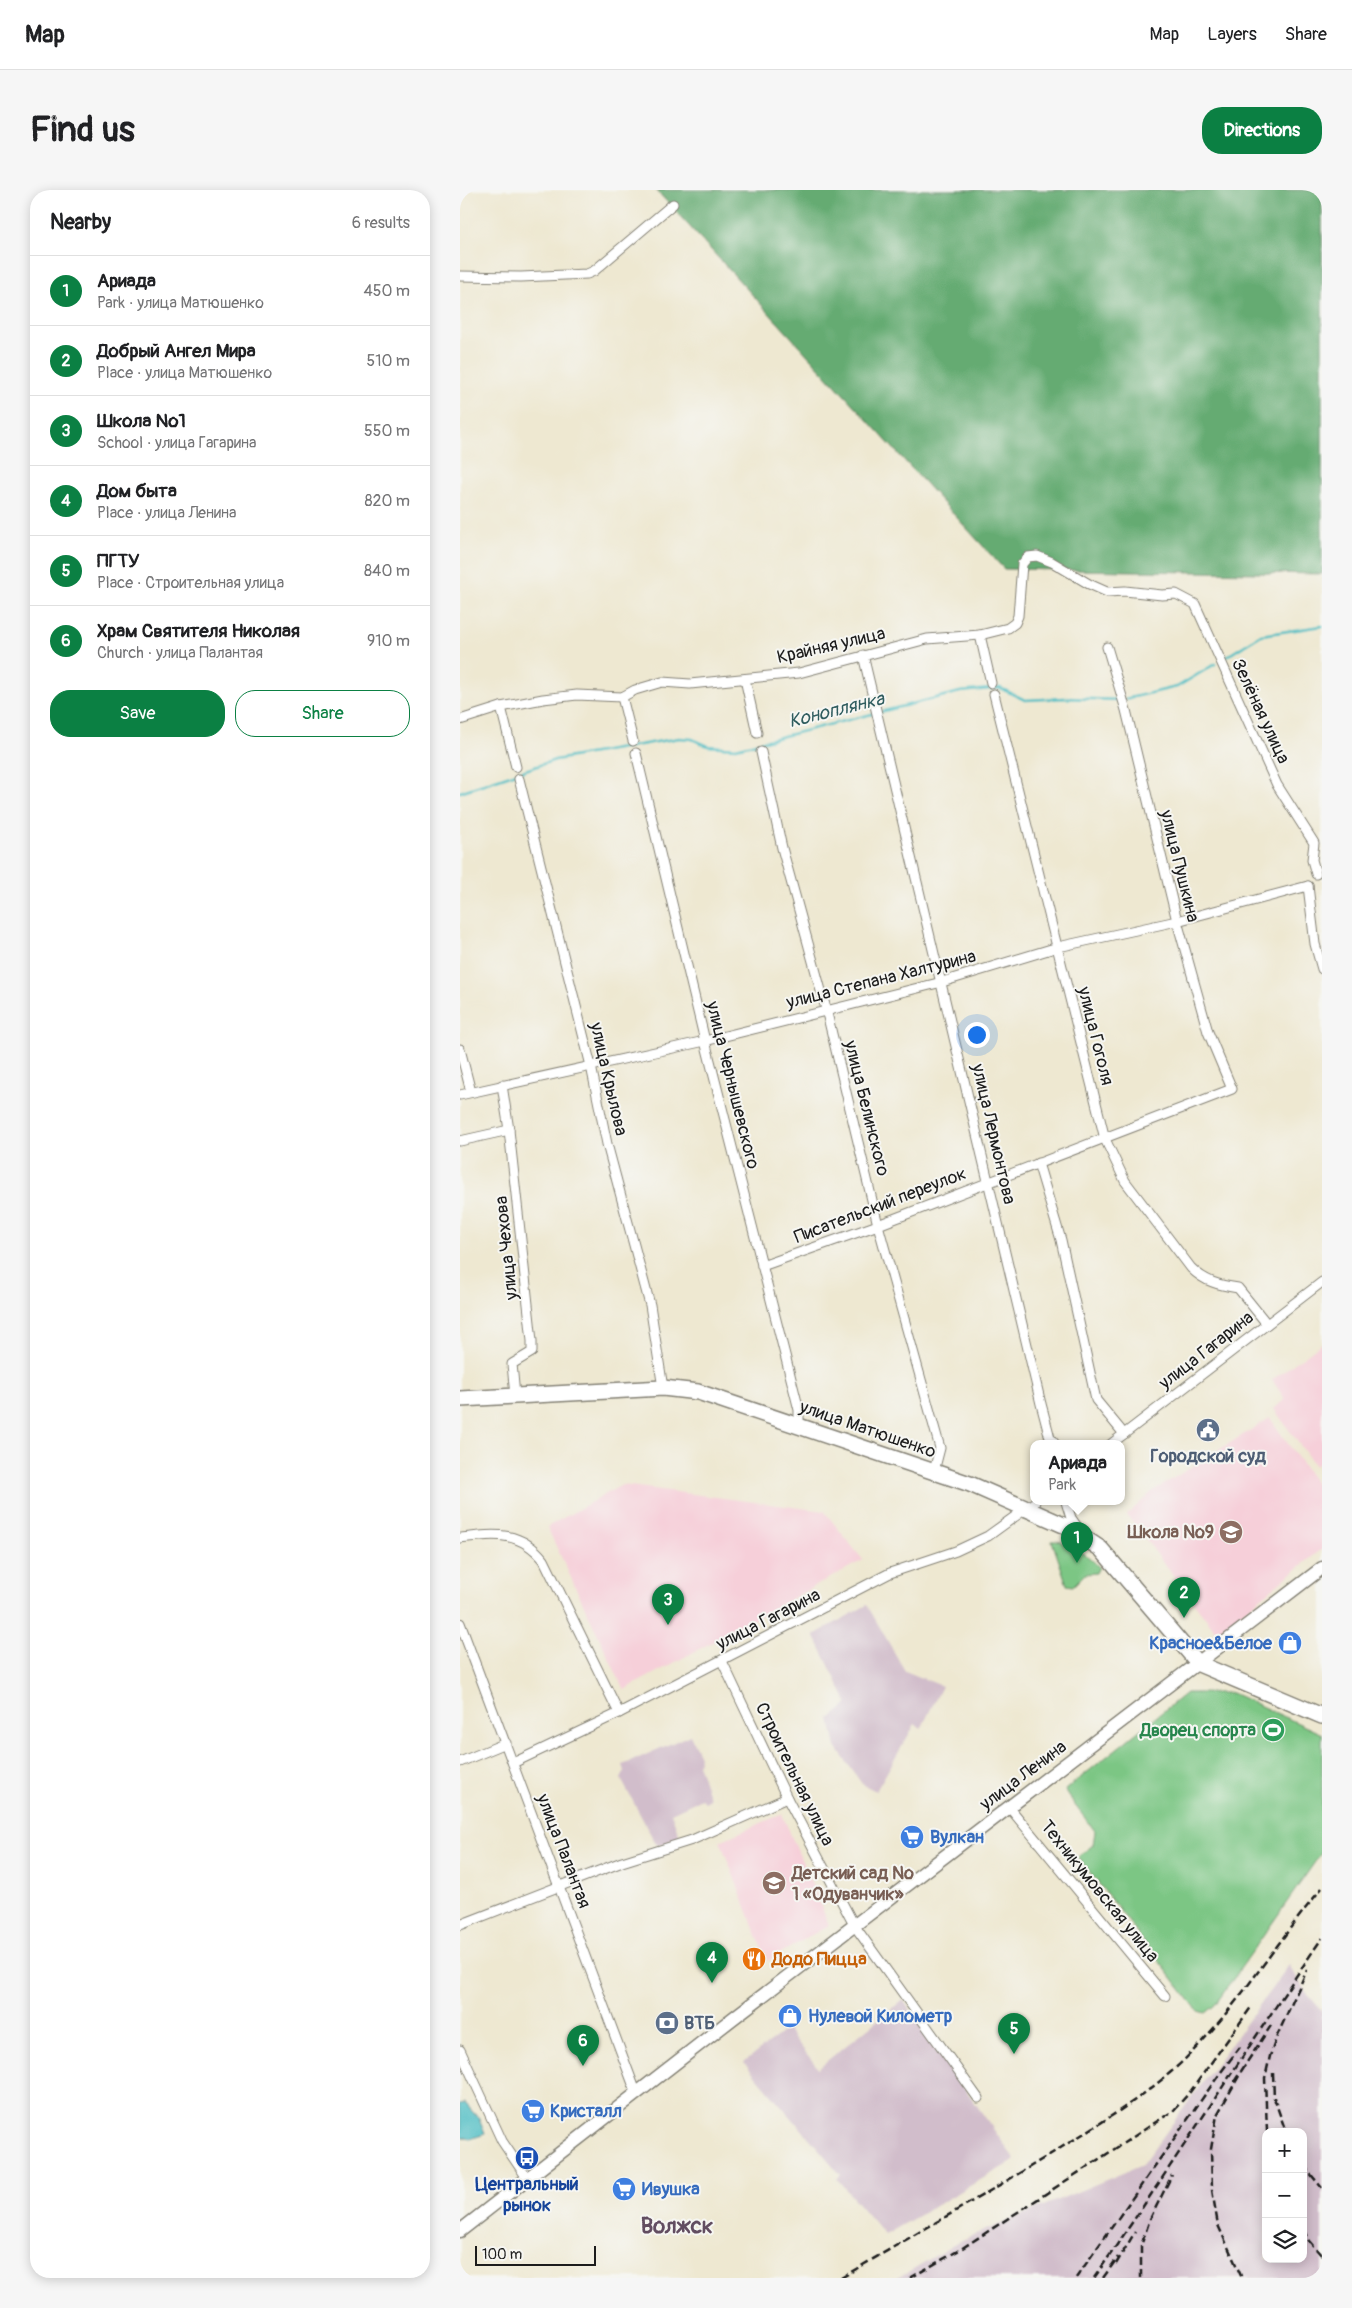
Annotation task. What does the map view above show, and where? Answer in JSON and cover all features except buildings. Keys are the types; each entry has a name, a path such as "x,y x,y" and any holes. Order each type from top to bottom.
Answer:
{"main road":[{"name":"улица Матюшенко","path":"460,1399 663,1388 715,1396 1030,1505"},
{"name":"улица Матюшенко","path":"1031,1505 1083,1536 1112,1561 1199,1664"},
{"name":"улица Ленина","path":"460,2231 636,2092 1199,1664 1322,1568"},
{"path":"1199,1664 1322,1716"}],"street":[{"path":"460,276 521,277 587,274 594,271 673,204"},
{"name":"Крайняя улица","path":"460,720 500,707 543,699 577,695 622,696 656,683 690,684 799,673 863,655 940,637 980,635 1008,628 1015,623 1019,608 1022,564 1028,557 1037,556 1052,562 1106,592 1125,591 1148,594"},
{"name":"Зелёная улица","path":"1148,594 1176,594 1196,604 1277,785 1314,843 1312,860 1319,872"},
{"path":"980,635 991,683"},
{"name":"улица Пушкина","path":"1107,647 1126,710 1177,921 1208,1032 1232,1089"},
{"name":"улица Лермонтова","path":"863,655 1041,1404 1052,1440"},
{"path":"745,679 757,733"},
{"name":"улица Гоголя","path":"994,694 1105,1139 1125,1181 1191,1268 1213,1284 1238,1288 1266,1324"},
{"path":"622,696 633,741"},
{"path":"500,707 516,767"},
{"name":"улица Белинского","path":"761,752 782,848 826,1010 878,1225 940,1448 934,1471"},
{"name":"улица Чернышевского","path":"636,753 705,1041 799,1410 799,1425"},
{"name":"улица Крылова","path":"518,779 591,1066 607,1144 650,1305 663,1388"},
{"path":"1319,872 1308,886 1315,944 1322,969"},
{"name":"улица Степана Халтурина","path":"460,1095 705,1041 942,982 1058,947 1177,921 1308,886"},
{"path":"460,1050 470,1092"},
{"name":"улица Чехова","path":"502,1085 509,1130 532,1341 532,1352 512,1364 515,1396"},
{"name":"Писательский переулок","path":"762,1266 878,1225 1232,1089"},
{"path":"460,1141 509,1130"},
{"path":"1038,1163 1061,1240 1096,1400 1124,1434"},
{"name":"улица Гагарина","path":"1116,1440 1322,1282"},
{"name":"улица Гагарина","path":"513,1763 619,1713 890,1573 956,1551 988,1536 1031,1505"},
{"path":"1067,1505 1071,1518 1083,1536"},
{"path":"460,1538 510,1536 525,1541 539,1553 619,1713"},
{"name":"улица Палантая","path":"460,1622 561,1887 636,2092"},
{"name":"Строительная улица","path":"722,1661 787,1798 854,1925 978,2098"},
{"path":"460,1762 506,1744"},
{"path":"460,1925 622,1862 692,1840 787,1798"},
{"name":"Техникумовская улица","path":"1009,1807 1165,1996"},
{"path":"460,2050 502,2141 527,2178"}],"shaded area":[{"path":"1322,1343 1322,1460 1315,1466 1274,1409 1285,1399 1272,1380"},
{"name":"Школа №9","path":"1270,1418 1322,1492 1322,1549 1217,1633 1127,1515 1153,1491"},
{"path":"622,1485 824,1511 863,1560 624,1690 547,1527"},
{"path":"867,1605 905,1671 942,1686 921,1729 915,1724 876,1791 862,1784 836,1747 830,1719 848,1704 814,1635"},
{"path":"690,1735 700,1756 698,1764 710,1799 705,1802 701,1799 671,1813 680,1837 657,1846 621,1779 625,1771 623,1765"},
{"name":"Детский сад № 1 «Одуванчик»","path":"782,1814 829,1925 767,1961 720,1841"},
{"path":"1289,1965 1306,1992 1322,2011 1322,2278 898,2278 962,2240 1142,2165"},
{"path":"903,2000 1015,2160 885,2235 837,2179 841,2175 744,2062 787,2029 818,2068"}],"green space":[{"path":"656,190 1322,190 1322,574 1004,569"},
{"path":"1052,1541 1065,1543 1084,1553 1099,1567 1096,1573 1085,1574 1073,1586 1067,1585"},
{"path":"1186,1693 1232,1693 1322,1734 1322,1852 1215,2005 1205,2013 1198,2011 1078,1857 1093,1845 1095,1831 1065,1790"}],"water":[{"path":"465,2103 479,2119 485,2134 470,2139 460,2136 460,2104"}],"waterway":[{"name":"Коноплянка","path":"1226,657 1261,635 1322,626"},
{"name":"Коноплянка","path":"1125,699 1177,687 1215,664"},
{"name":"Коноплянка","path":"460,792 555,760 679,738 692,739 708,746 736,748 960,692 1000,688 1025,700 1065,698 1120,700"}],"railway":[{"path":"841,2278 1035,2164 1140,2097 1169,2074 1202,2042 1220,2021 1322,1888"},
{"path":"1094,2278 1322,1938"},
{"path":"1267,2128 1265,2078 1270,2056 1307,1970"},
{"path":"910,2278 961,2249 1173,2111 1190,2092 1252,2006"},
{"path":"1234,2082 1272,2024"},
{"path":"1076,2278 1240,2047"},
{"path":"1273,2073 1274,2098 1285,2128"},
{"path":"1239,2076 1217,2115 1211,2149 1212,2190 1218,2225 1242,2278"},
{"path":"1307,2170 1322,2188"},
{"path":"1141,2278 1141,2246 1150,2219 1172,2175"},
{"path":"1116,2264 1135,2232"},
{"path":"1307,2237 1322,2256"},
{"path":"1103,2278 1118,2257"}],"place":[{"name":"Городской суд","path":"1208,1430"},
{"name":"Школа №9","path":"1231,1532"},
{"name":"Ариада","path":"1077,1563"},
{"name":"Добрый Ангел Мира","path":"1184,1618"},
{"name":"Школа №1","path":"668,1625"},
{"name":"Красное&Белое","path":"1290,1643"},
{"name":"Дворец спорта","path":"1273,1730"},
{"name":"Вулкан","path":"912,1837"},
{"name":"Детский сад № 1 «Одуванчик»","path":"774,1883"},
{"name":"Додо Пицца","path":"754,1959"},
{"name":"Дом быта","path":"712,1983"},
{"name":"Нулевой Километр","path":"790,2016"},
{"name":"ВТБ","path":"667,2023"},
{"name":"ПГТУ","path":"1014,2054"},
{"name":"Храм Святителя Николая","path":"583,2066"},
{"name":"Кристалл","path":"533,2111"},
{"name":"Центральный рынок","path":"527,2158"},
{"name":"Ивушка","path":"624,2189"}],"district":[{"name":"Волжск","path":"677,2225"}]}
